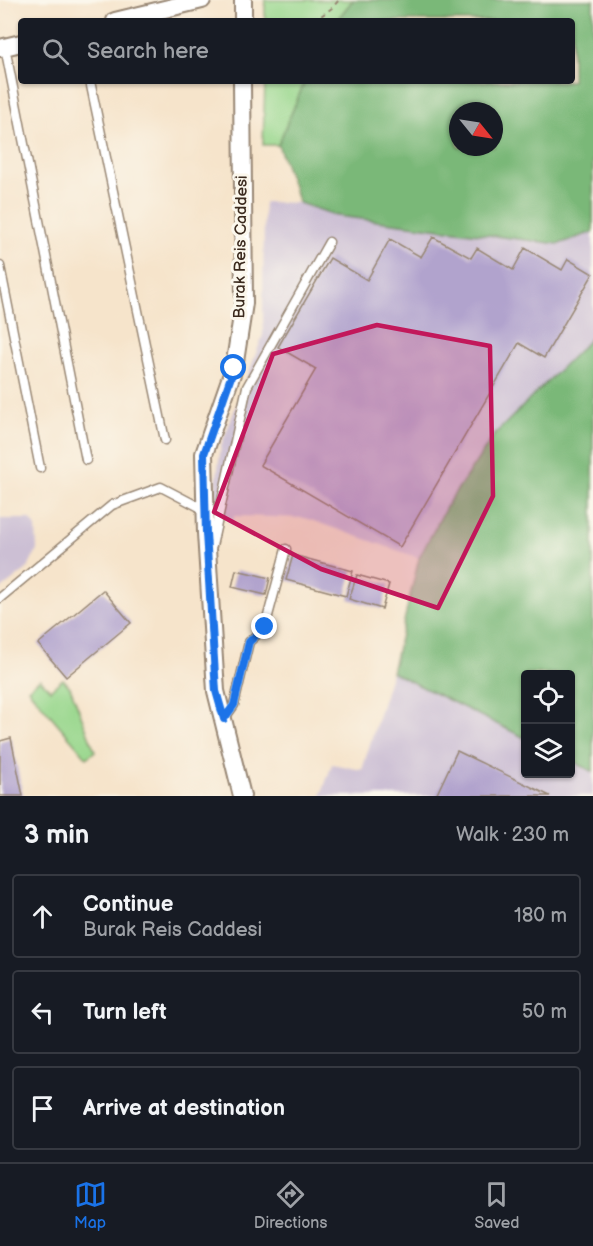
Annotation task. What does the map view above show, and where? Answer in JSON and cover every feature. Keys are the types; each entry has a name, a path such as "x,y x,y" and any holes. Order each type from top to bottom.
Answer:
{"street":[{"path":"127,18 202,0"},
{"name":"Burak Reis Caddesi","path":"242,84 244,303 234,368 204,454 205,510 216,691 242,796"}],"lane":[{"path":"9,46 86,460"},
{"path":"91,84 165,440"},
{"path":"208,564 247,387 329,242"},
{"path":"0,266 40,468"},
{"path":"0,598 112,506 161,487 205,510"},
{"path":"224,719 234,705 249,642 265,627 286,549"}],"path":[{"path":"318,18 339,0"}],"highlighted area":[{"path":"377,325 490,346 493,496 438,608 321,569 214,512 273,354"}],"shaded area":[{"path":"264,202 299,203 338,216 559,244 593,232 593,336 495,434 449,502 419,558 305,518 234,516 233,526 213,506 221,446 263,335"},
{"path":"0,519 30,519 36,527 37,550 27,569 0,590"},
{"path":"392,672 521,736 521,778 575,778 575,762 593,772 593,796 321,796 332,764 362,770"}],"green space":[{"path":"265,0 353,0 338,18 265,18"},
{"path":"353,0 593,0 593,232 559,244 338,216 299,203 278,145 304,84 575,84 575,18 338,18"},
{"path":"265,84 304,84 278,145 263,145"},
{"path":"593,336 593,772 575,762 575,670 521,670 521,736 392,672 419,558 449,502 495,434"},
{"path":"40,679 50,690 63,679 70,687 95,751 87,758 28,689"}],"building":[{"path":"433,237 471,258 477,248 513,270 525,248 562,270 568,259 593,274 544,358 519,343 400,547 260,465 316,369 278,347 330,258 367,280 390,239 421,257"},
{"path":"293,555 353,571 346,596 286,580"},
{"path":"236,570 270,578 266,595 232,587"},
{"path":"357,575 389,584 382,609 349,599"},
{"path":"103,590 131,623 66,677 38,644"},
{"path":"11,738 23,796 0,796 0,741"},
{"path":"457,751 550,796 436,796"}],"route":[{"path":"234,368 204,454 206,533 216,691 224,719 234,705 249,642 265,627"}]}
